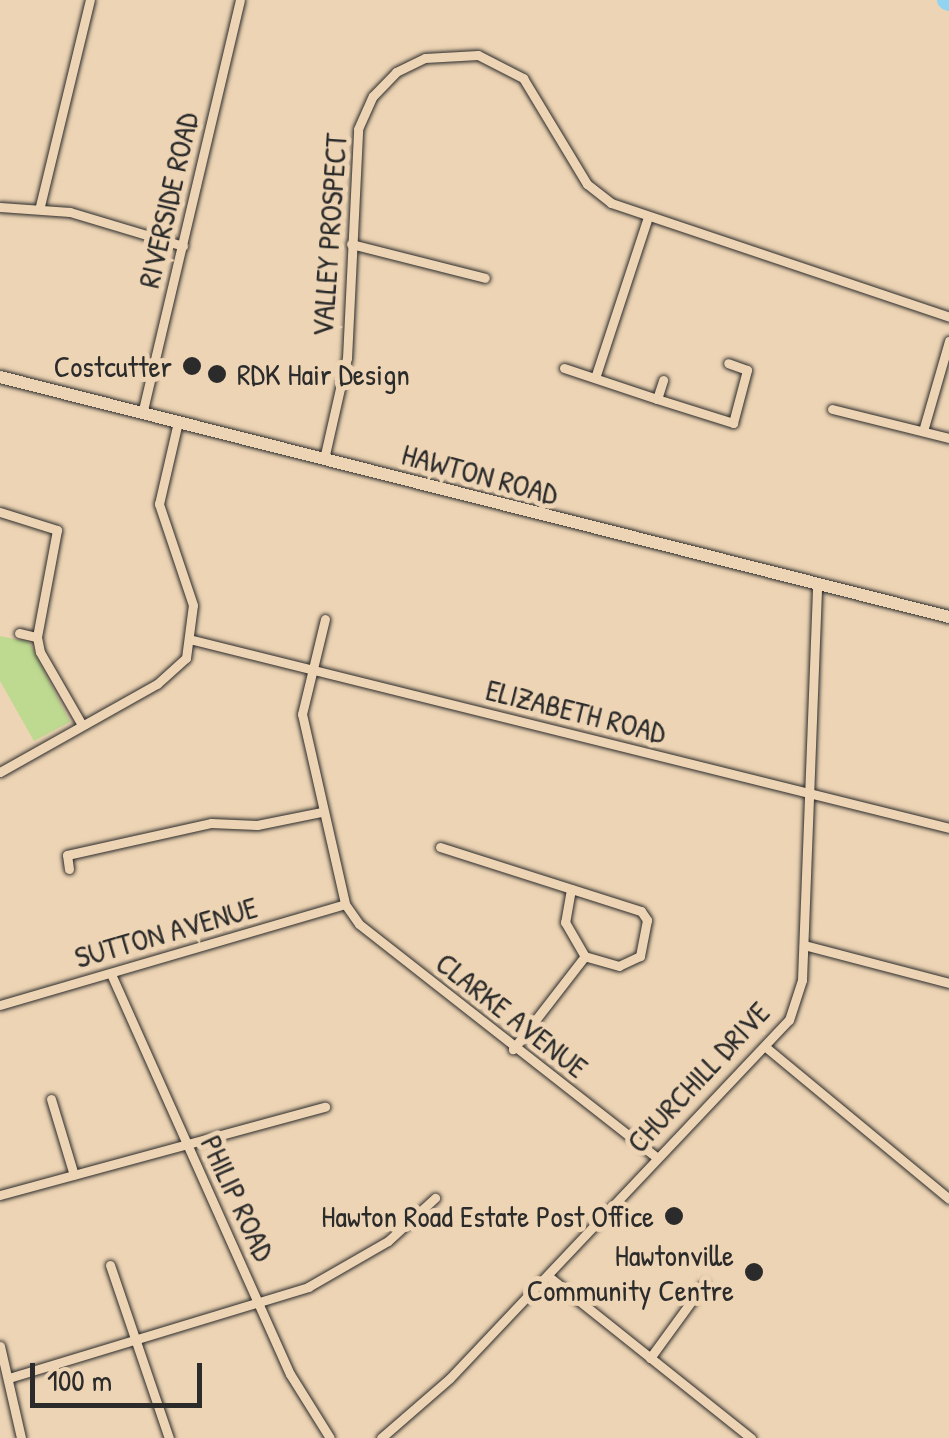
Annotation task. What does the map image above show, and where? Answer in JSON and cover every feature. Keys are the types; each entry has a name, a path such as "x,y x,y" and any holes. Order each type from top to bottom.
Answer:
{"street":[{"path":"40,206 90,0"},
{"name":"RIVERSIDE ROAD","path":"143,410 240,0"},
{"name":"VALLEY PROSPECT","path":"324,459 347,358 358,130 373,96 396,72 450,54 478,56 523,78 587,184 647,220 949,317"},
{"path":"0,208 40,206 183,246"},
{"path":"596,378 647,220"},
{"path":"351,244 484,278"},
{"path":"923,431 949,341"},
{"path":"564,368 733,423 746,370 728,363"},
{"name":"HAWTON ROAD","path":"0,377 143,410 949,617"},
{"path":"657,399 664,380"},
{"path":"832,409 949,438"},
{"path":"0,758 3,770 166,678 193,640 193,605 160,504 178,422"},
{"path":"0,512 57,530 38,637 40,652 82,725"},
{"name":"CHURCHILL DRIVE","path":"381,1438 450,1378 656,1158 768,1049 795,1008 804,944 817,584"},
{"path":"325,619 302,714 344,904"},
{"path":"19,633 38,637"},
{"name":"ELIZABETH ROAD","path":"193,640 949,828"},
{"path":"66,855 211,823 257,826 321,812"},
{"path":"64,842 69,869"},
{"path":"440,847 571,888 641,911 647,920 640,956 630,964 585,956 565,922 571,888"},
{"name":"SUTTON AVENUE","path":"0,1005 344,904"},
{"name":"CLARKE AVENUE","path":"344,904 359,924 656,1158"},
{"path":"804,944 949,982"},
{"path":"514,1049 585,956"},
{"name":"PHILIP ROAD","path":"111,974 260,1304 330,1438"},
{"path":"768,1049 949,1199"},
{"path":"56,1103 74,1175"},
{"path":"0,1195 325,1107"},
{"path":"8,1378 260,1304 342,1269 388,1241 435,1198"},
{"path":"110,1265 132,1341 169,1438"},
{"path":"548,1276 751,1438"},
{"path":"650,1358 704,1284"},
{"path":"0,1346 21,1438"}],"green space":[{"path":"0,636 29,642 70,722 34,741 0,681"}],"place":[{"name":"Costcutter","path":"192,366"},
{"name":"RDK Hair Design","path":"217,374"},
{"name":"Hawton Road Estate Post Office","path":"674,1216"},
{"name":"Hawtonville Community Centre","path":"754,1272"}]}
